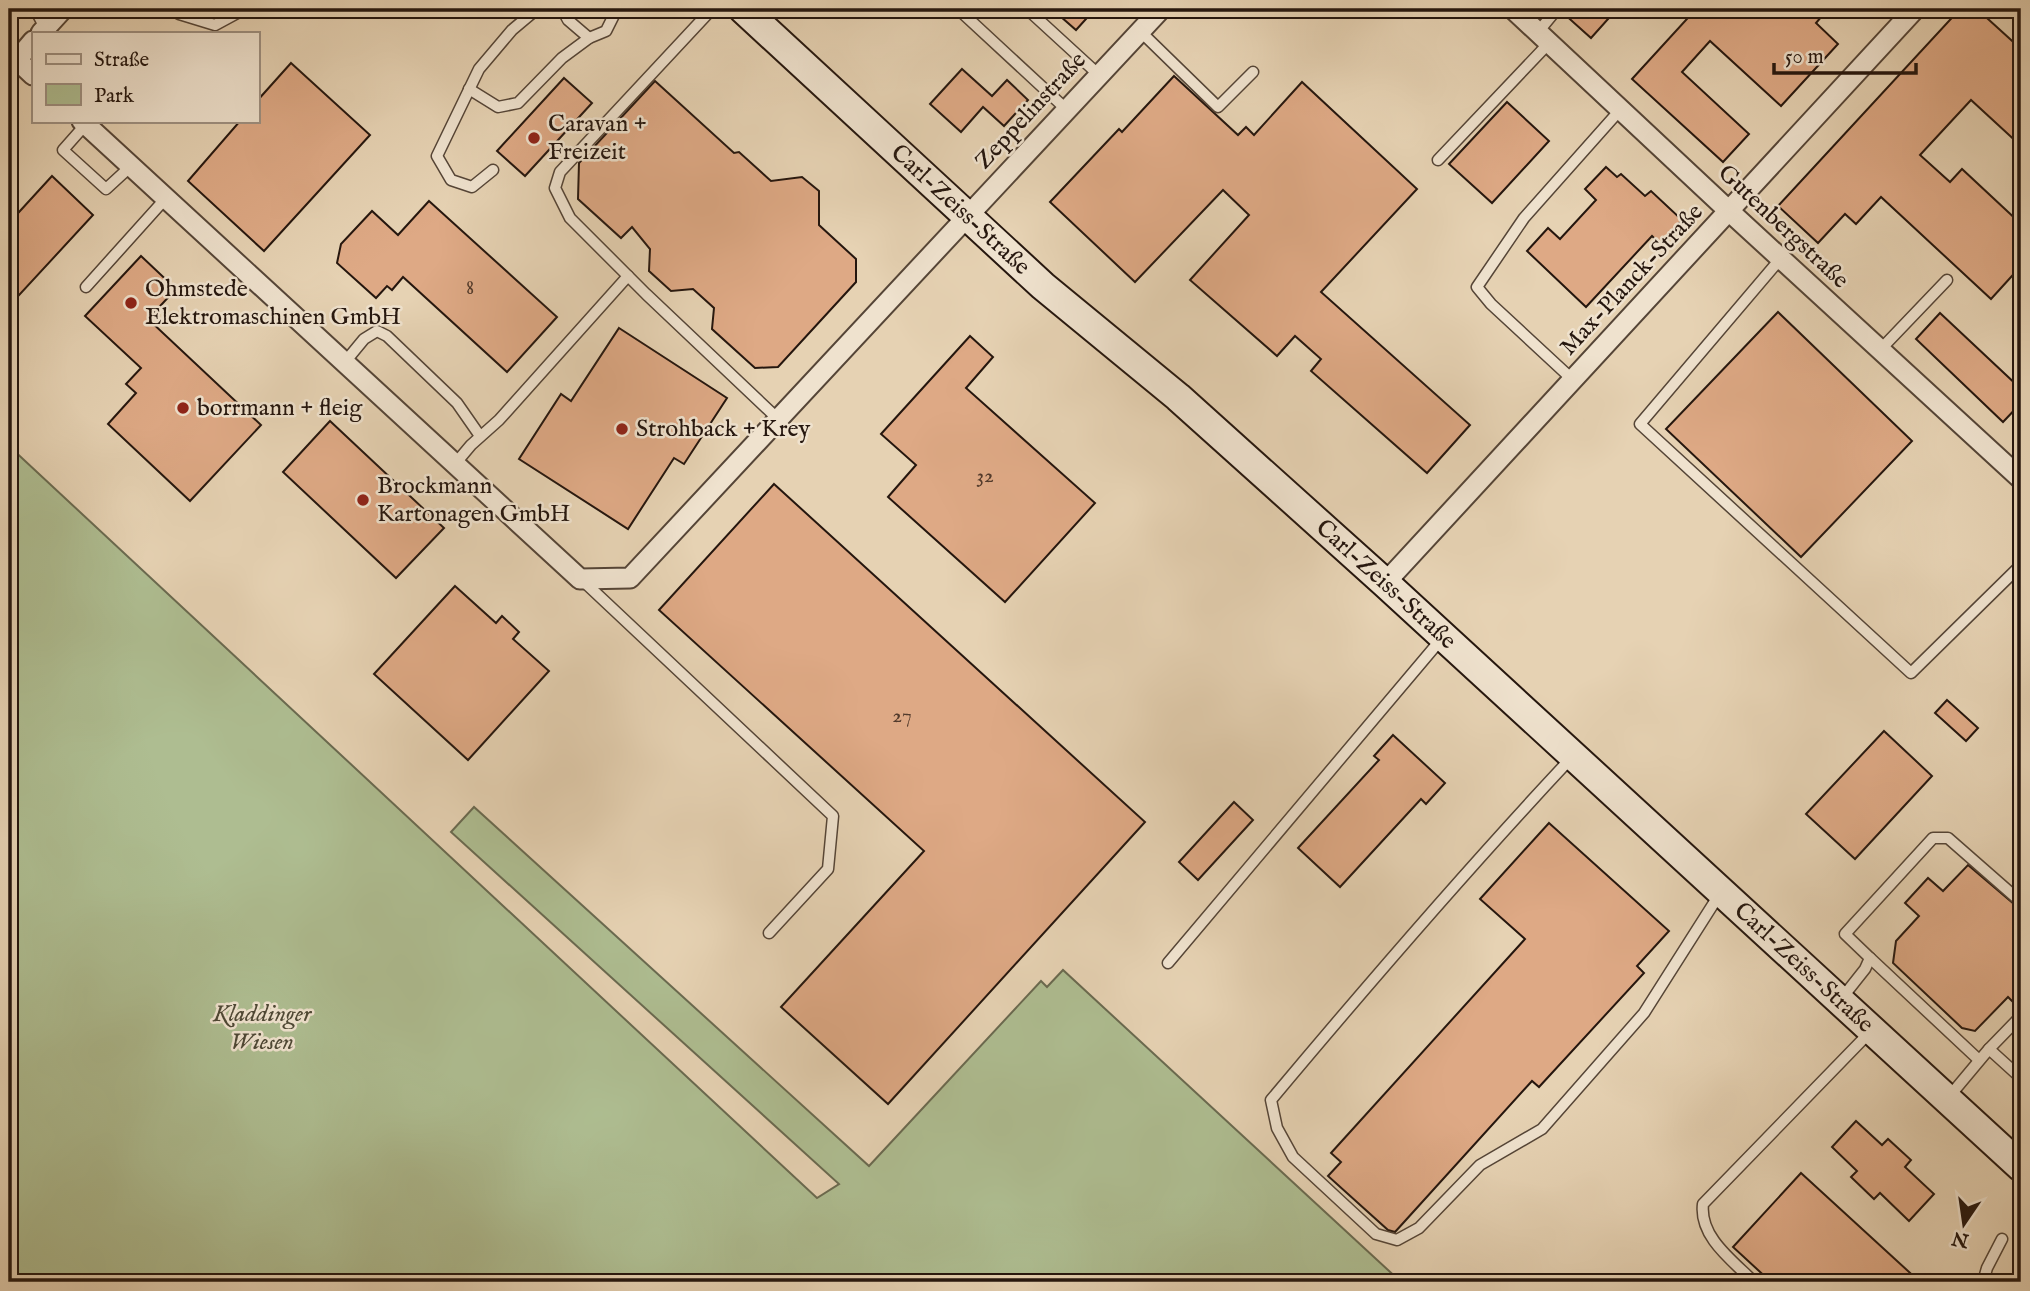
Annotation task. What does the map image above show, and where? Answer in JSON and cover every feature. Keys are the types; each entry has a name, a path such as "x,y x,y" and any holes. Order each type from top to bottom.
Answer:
{"main road":[{"name":"Carl-Zeiss-Straße","path":"743,9 1042,286 1178,397 1385,583 2021,1167"}],"street":[{"path":"42,32 63,9"},
{"name":"Zeppelinstraße","path":"580,579 630,579 965,216 1161,9"},
{"name":"Gutenbergstraße","path":"1513,9 2021,479"},
{"name":"Max-Planck-Straße","path":"1385,583 1915,9"},
{"path":"32,43 16,60 32,74"},
{"path":"84,122 580,579"}],"lane":[{"path":"35,9 40,32"},
{"path":"172,9 215,26 241,9"},
{"path":"493,170 472,187 451,180 438,156 479,69 512,30 537,9"},
{"path":"562,9 568,20 589,38"},
{"path":"470,89 498,107 518,103 562,58 589,38 606,31 617,9"},
{"path":"712,9 559,172 555,188 570,218 778,419"},
{"path":"958,9 1066,109"},
{"path":"1027,9 1099,75"},
{"path":"1438,160 1543,37 1557,9"},
{"path":"1140,31 1218,107 1253,72"},
{"path":"1573,380 1491,304 1477,287 1524,218 1620,110"},
{"path":"84,122 63,150 106,189 131,166"},
{"path":"86,287 166,198"},
{"path":"1781,258 1640,424 1911,673 2021,565"},
{"path":"455,464 480,436 499,420 628,276"},
{"path":"1880,350 1947,280"},
{"path":"345,362 364,339 377,331 387,336 457,403 480,436"},
{"path":"580,579 833,816 828,869 769,933"},
{"path":"1168,963 1443,637"},
{"path":"1573,756 1493,841 1271,1100 1277,1128 1293,1157 1320,1184 1376,1234 1397,1240 1419,1228 1480,1165 1542,1129 1644,1013 1721,893"},
{"path":"1979,1060 1845,934 1933,838 1948,838 2021,902"},
{"path":"1839,1001 1866,969 1870,958"},
{"path":"1947,1100 1979,1060 2021,1016"},
{"path":"1754,1282 1729,1258 1707,1231 1702,1217 1703,1204 1871,1031"},
{"path":"1989,1049 2021,1079"},
{"path":"1983,1282 2002,1239"}],"green space":[{"name":"Kladdinger Wiesen","path":"9,446 817,1198 839,1184 451,832 474,807 869,1166 1041,981 1047,987 1063,970 1401,1282 9,1282"}],"building":[{"path":"1052,9 1095,9 1076,30"},
{"path":"1564,9 1617,9 1591,38 1563,13"},
{"path":"1696,9 1828,9 1816,23 1838,44 1781,106 1710,41 1682,72 1749,134 1723,162 1632,79"},
{"path":"1960,9 1977,9 2021,49 2021,146 1971,100 1920,155 1950,182 1962,169 2021,224 2021,266 1991,299 1881,197 1856,224 1845,214 1818,243 1778,206"},
{"path":"291,63 370,135 264,251 188,181 239,122 259,122 259,99"},
{"path":"962,69 992,96 1007,80 1028,100 1004,126 983,107 961,132 930,104"},
{"path":"1174,76 1238,135 1246,127 1254,135 1302,82 1417,189 1321,292 1470,425 1427,473 1311,371 1321,359 1295,336 1277,356 1190,280 1249,215 1223,190 1135,282 1050,202 1119,129 1122,132"},
{"name":"Caravan + Freizeit","path":"564,78 592,103 525,176 497,151"},
{"path":"655,81 734,153 739,152 771,181 802,177 819,191 819,225 856,259 856,282 778,367 755,368 712,329 714,308 693,289 671,291 649,271 650,249 632,227 621,238 578,199 579,163"},
{"path":"1507,102 1549,141 1492,203 1449,164"},
{"path":"1606,167 1617,177 1621,174 1645,196 1651,191 1682,220 1660,244 1652,236 1586,307 1527,251 1548,228 1560,239 1596,200 1585,189"},
{"path":"52,176 93,215 9,306 9,223"},
{"path":"429,201 557,317 507,372 403,277 392,290 387,286 376,298 337,263 341,244 372,211 398,235"},
{"name":"borrmann + fleig","path":"141,256 176,289 148,319 261,425 190,501 108,424 136,393 126,384 141,368 85,316"},
{"path":"1778,312 1912,441 1801,557 1666,429"},
{"path":"1940,313 2021,389 2021,403 2003,422 1916,339"},
{"name":"Strohback + Krey","path":"619,328 727,398 684,464 674,458 628,529 519,459 561,394 571,401"},
{"path":"970,336 993,357 966,388 1095,503 1005,602 888,497 916,465 881,434"},
{"name":"Brockmann Kartonagen GmbH","path":"330,421 444,528 396,578 283,472"},
{"path":"774,484 1145,822 888,1104 781,1007 924,851 659,610"},
{"path":"455,586 496,623 502,616 519,632 513,639 549,671 468,760 374,674"},
{"path":"1947,700 1978,728 1966,741 1935,713"},
{"path":"1884,731 1932,776 1855,859 1806,814"},
{"path":"1393,735 1445,783 1426,804 1421,799 1340,887 1298,848 1379,760 1374,756"},
{"path":"1234,802 1253,820 1198,880 1179,862"},
{"path":"1549,823 1669,931 1637,966 1644,973 1539,1087 1532,1081 1395,1232 1388,1230 1328,1176 1341,1162 1331,1153 1525,939 1480,899"},
{"path":"1968,865 2021,910 2021,993 2013,1002 2008,997 1975,1031 1962,1028 1893,963 1896,941 1919,916 1905,903 1928,878 1943,891"},
{"path":"1856,1121 1882,1145 1888,1139 1911,1160 1905,1167 1934,1194 1909,1221 1880,1193 1874,1199 1851,1177 1857,1171 1832,1147"},
{"path":"1801,1173 1920,1282 1771,1282 1733,1247"}],"place":[{"name":"Caravan + Freizeit","path":"534,138"},
{"name":"Ohmstede Elektromaschinen GmbH","path":"131,303"},
{"name":"borrmann + fleig","path":"183,408"},
{"name":"Strohback + Krey","path":"622,429"},
{"name":"Brockmann Kartonagen GmbH","path":"363,500"}]}
